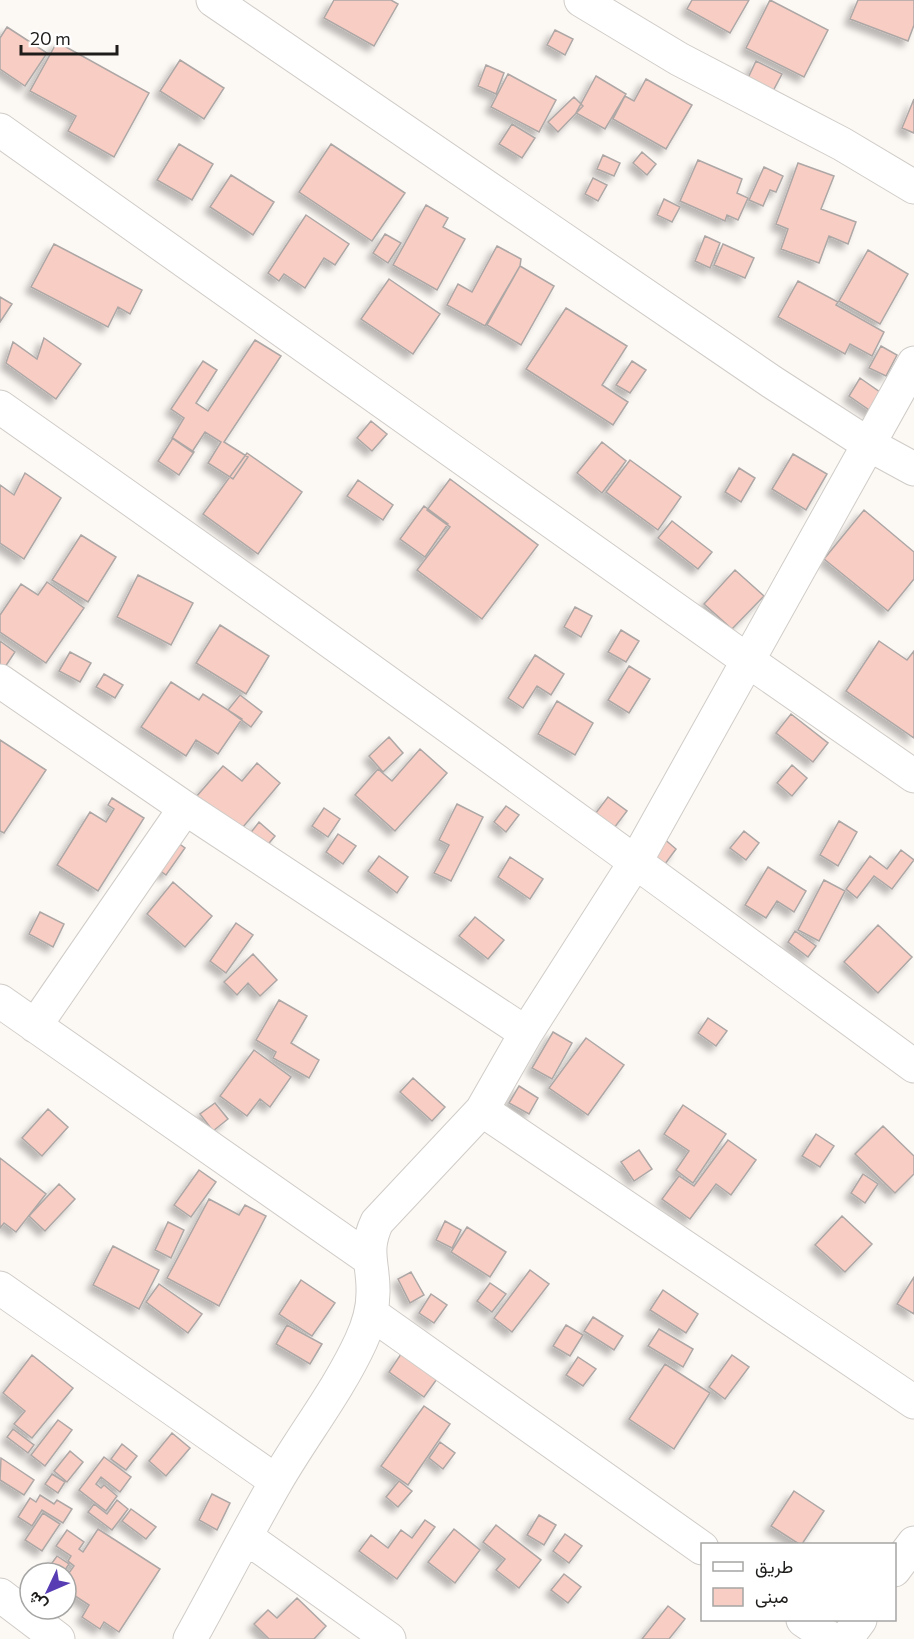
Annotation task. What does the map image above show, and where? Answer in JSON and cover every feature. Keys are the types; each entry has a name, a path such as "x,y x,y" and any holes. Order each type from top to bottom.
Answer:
{"street":[{"path":"213,0 697,332 868,444 914,469"},
{"path":"581,0 679,59 842,144 914,187"},
{"path":"0,130 914,776"},
{"path":"190,1639 276,1481 361,1342 372,1314 373,1278 368,1258 370,1237 381,1216 482,1110 526,1034 636,861 914,363"},
{"path":"0,407 232,570 636,861 914,1066"},
{"path":"0,681 185,808 526,1034"},
{"path":"35,1026 185,808"},
{"path":"0,1001 368,1258"},
{"path":"482,1110 914,1402"},
{"path":"0,1288 276,1481"},
{"path":"372,1314 701,1547"},
{"path":"246,1536 389,1639"},
{"path":"896,1567 914,1543"},
{"path":"0,1595 58,1639"},
{"path":"804,1621 831,1639"},
{"path":"846,1639 859,1621"}],"building":[{"path":"334,0 391,0 398,4 374,46 324,18"},
{"path":"692,0 749,0 730,33 687,9"},
{"path":"770,0 828,30 804,77 746,48"},
{"path":"858,0 914,0 914,25 908,41 850,19"},
{"path":"7,27 47,53 25,86 0,69 0,38"},
{"path":"555,30 573,39 565,55 547,45"},
{"path":"57,42 149,93 114,157 68,131 76,116 30,91"},
{"path":"180,60 224,88 204,119 160,91"},
{"path":"756,61 782,74 773,91 748,78"},
{"path":"486,65 504,73 496,94 478,86"},
{"path":"508,74 556,100 539,132 491,107"},
{"path":"596,76 626,94 605,129 576,113"},
{"path":"646,79 692,105 666,149 613,119 625,96 634,101"},
{"path":"574,97 583,106 558,132 548,122"},
{"path":"914,99 914,133 902,128"},
{"path":"512,124 535,138 522,158 499,144"},
{"path":"179,144 213,164 192,200 157,180"},
{"path":"331,144 405,193 372,241 299,192"},
{"path":"642,152 656,164 647,175 633,163"},
{"path":"603,155 620,163 614,176 597,169"},
{"path":"698,160 742,179 737,193 748,198 738,220 727,215 725,221 680,201"},
{"path":"798,163 834,176 821,209 856,222 848,244 829,236 819,263 781,249 788,229 776,224"},
{"path":"764,167 783,176 776,192 770,190 763,206 749,200"},
{"path":"231,175 274,202 253,235 210,207"},
{"path":"593,178 607,185 598,201 585,194"},
{"path":"664,199 680,207 672,222 657,215"},
{"path":"426,205 448,218 443,227 465,239 437,290 393,265"},
{"path":"306,215 349,244 335,265 324,258 305,288 284,274 279,281 268,273"},
{"path":"385,234 401,243 388,263 373,253"},
{"path":"705,236 720,243 710,268 695,261"},
{"path":"54,244 142,290 130,314 118,307 108,327 31,287"},
{"path":"723,244 754,258 745,278 714,265"},
{"path":"497,246 521,259 520,266 485,326 447,305 458,284 472,292"},
{"path":"868,250 908,274 880,324 839,301"},
{"path":"520,266 554,286 521,345 487,325"},
{"path":"389,279 440,314 413,354 361,319"},
{"path":"798,281 838,302 836,305 884,332 872,356 850,344 845,354 778,317"},
{"path":"0,297 12,304 0,322"},
{"path":"566,308 627,346 602,385 628,402 613,425 526,369"},
{"path":"44,338 81,364 56,399 6,363 13,342 37,359"},
{"path":"255,340 281,356 224,442 248,457 233,479 208,463 221,442 205,432 192,452 172,438 184,418 171,409 203,361 217,370 196,403 208,411"},
{"path":"881,346 897,355 886,376 869,368"},
{"path":"632,361 646,370 630,393 616,385"},
{"path":"860,378 887,397 875,414 849,396"},
{"path":"371,421 387,434 372,451 357,438"},
{"path":"173,438 194,452 179,475 158,461"},
{"path":"602,442 626,461 602,493 577,473"},
{"path":"247,453 302,492 258,554 203,514"},
{"path":"793,454 827,474 806,510 772,489"},
{"path":"630,460 681,497 658,530 606,492"},
{"path":"739,468 755,478 741,502 725,492"},
{"path":"25,473 61,498 24,559 0,543 0,485 14,495"},
{"path":"450,479 538,545 482,619 417,570 450,527 427,510"},
{"path":"358,480 393,505 383,520 347,496"},
{"path":"424,506 448,524 425,557 400,539"},
{"path":"864,510 914,552 914,579 888,611 824,559"},
{"path":"672,521 712,552 698,569 658,538"},
{"path":"81,535 116,557 88,602 52,580"},
{"path":"735,570 764,596 732,629 704,604"},
{"path":"138,575 193,603 171,645 117,617"},
{"path":"47,582 84,608 46,663 0,632 0,615 21,584 38,595"},
{"path":"575,607 592,616 581,637 564,627"},
{"path":"220,625 269,656 246,694 196,663"},
{"path":"621,630 639,641 626,662 608,652"},
{"path":"0,641 15,652 3,670 0,668"},
{"path":"879,641 907,660 914,651 914,738 846,691"},
{"path":"70,652 91,663 80,682 59,671"},
{"path":"535,655 564,674 551,695 537,686 523,708 508,698"},
{"path":"629,666 650,679 629,713 608,700"},
{"path":"104,674 123,685 115,698 96,687"},
{"path":"171,682 199,700 203,694 242,719 218,754 196,740 186,756 141,727"},
{"path":"240,695 262,712 251,727 228,710"},
{"path":"557,701 593,723 575,755 538,734"},
{"path":"791,714 828,743 813,762 776,733"},
{"path":"389,737 403,753 383,772 369,756"},
{"path":"0,740 46,770 4,833 0,831"},
{"path":"420,749 447,773 395,831 355,795 378,769 392,781"},
{"path":"257,763 280,783 238,833 196,797 223,766 242,781"},
{"path":"792,765 807,778 792,796 777,783"},
{"path":"608,797 627,811 611,832 592,818"},
{"path":"112,798 144,818 98,891 57,865 90,812 106,822 114,809 108,805"},
{"path":"457,804 483,817 451,881 434,873 449,845 439,840"},
{"path":"506,806 519,815 506,832 494,822"},
{"path":"324,808 340,819 328,837 312,826"},
{"path":"839,821 857,832 838,866 820,855"},
{"path":"259,822 275,836 265,848 249,835"},
{"path":"744,831 759,843 746,860 730,848"},
{"path":"338,834 356,846 343,864 326,852"},
{"path":"662,837 676,849 665,864 650,852"},
{"path":"171,838 185,848 166,875 152,865"},
{"path":"901,850 914,860 892,889 874,876 857,898 846,889 870,856 887,869"},
{"path":"379,856 408,877 397,893 368,871"},
{"path":"510,857 543,879 530,899 498,877"},
{"path":"768,867 806,891 794,912 777,901 766,918 745,905"},
{"path":"824,880 845,891 819,941 798,930"},
{"path":"173,882 212,916 185,947 147,914"},
{"path":"40,912 64,924 53,947 29,934"},
{"path":"475,917 504,940 488,959 459,936"},
{"path":"236,923 253,935 226,973 210,961"},
{"path":"878,925 912,957 878,993 844,962"},
{"path":"795,931 816,946 808,957 788,942"},
{"path":"253,954 277,980 260,996 248,983 237,995 224,982"},
{"path":"279,1000 307,1016 291,1043 319,1060 309,1078 273,1058 276,1052 256,1040"},
{"path":"708,1018 727,1031 716,1046 698,1033"},
{"path":"553,1032 572,1043 552,1079 532,1068"},
{"path":"586,1038 624,1065 588,1115 549,1088"},
{"path":"254,1050 291,1077 270,1107 260,1099 247,1116 220,1096"},
{"path":"413,1078 445,1107 432,1121 400,1092"},
{"path":"519,1086 538,1098 529,1114 509,1103"},
{"path":"215,1103 228,1119 213,1131 200,1114"},
{"path":"683,1105 726,1134 693,1183 676,1170 689,1151 664,1134"},
{"path":"48,1109 68,1127 42,1156 22,1138"},
{"path":"883,1126 914,1156 914,1174 895,1193 855,1154"},
{"path":"816,1134 834,1146 820,1167 802,1156"},
{"path":"728,1140 756,1160 731,1195 716,1184 690,1219 662,1199 679,1176 694,1186"},
{"path":"639,1150 652,1169 634,1181 621,1162"},
{"path":"0,1158 46,1194 16,1232 4,1223 0,1228"},
{"path":"199,1170 216,1182 191,1217 174,1205"},
{"path":"863,1174 878,1184 865,1203 851,1193"},
{"path":"59,1184 75,1199 45,1231 29,1216"},
{"path":"209,1199 239,1215 245,1205 266,1216 219,1306 167,1278"},
{"path":"842,1216 872,1244 845,1272 815,1245"},
{"path":"445,1221 461,1230 452,1248 436,1240"},
{"path":"168,1222 184,1230 171,1258 155,1250"},
{"path":"467,1227 506,1252 490,1277 451,1252"},
{"path":"113,1246 159,1270 139,1309 93,1285"},
{"path":"530,1270 549,1284 512,1332 494,1318"},
{"path":"411,1272 424,1295 410,1303 398,1279"},
{"path":"914,1277 914,1314 897,1304"},
{"path":"301,1280 335,1303 312,1336 279,1314"},
{"path":"490,1283 506,1294 492,1312 477,1301"},
{"path":"159,1284 202,1314 188,1333 146,1302"},
{"path":"663,1290 698,1314 686,1333 650,1310"},
{"path":"431,1294 447,1305 434,1323 419,1313"},
{"path":"593,1317 623,1336 614,1350 584,1331"},
{"path":"287,1325 322,1344 310,1364 276,1344"},
{"path":"566,1325 583,1335 570,1356 553,1346"},
{"path":"659,1329 693,1349 683,1367 648,1346"},
{"path":"401,1354 437,1379 424,1397 389,1372"},
{"path":"32,1355 73,1388 32,1438 14,1424 25,1411 3,1393"},
{"path":"732,1355 749,1367 725,1399 709,1387"},
{"path":"578,1357 596,1369 583,1386 566,1375"},
{"path":"665,1364 710,1393 674,1449 629,1419"},
{"path":"424,1406 450,1424 408,1485 381,1466"},
{"path":"58,1420 72,1430 45,1466 31,1455"},
{"path":"13,1429 34,1445 28,1453 7,1437"},
{"path":"172,1433 190,1448 166,1476 149,1461"},
{"path":"440,1442 455,1453 443,1469 429,1458"},
{"path":"122,1444 137,1456 126,1470 111,1459"},
{"path":"70,1451 83,1462 67,1482 54,1471"},
{"path":"104,1457 131,1477 120,1492 101,1477 96,1484 101,1488 104,1485 117,1496 106,1511 79,1490"},
{"path":"1,1458 34,1480 24,1495 0,1480"},
{"path":"52,1474 65,1482 58,1493 45,1484"},
{"path":"399,1481 412,1491 398,1507 386,1497"},
{"path":"794,1491 824,1511 803,1543 797,1543 771,1526"},
{"path":"212,1494 230,1503 217,1530 199,1520"},
{"path":"40,1495 54,1504 57,1500 72,1509 63,1523 42,1510 32,1526 18,1517 30,1498 36,1502"},
{"path":"117,1500 128,1509 112,1530 88,1512 94,1504 107,1514"},
{"path":"131,1509 156,1527 146,1539 122,1521"},
{"path":"43,1513 60,1524 42,1551 25,1540"},
{"path":"539,1515 556,1525 544,1545 527,1535"},
{"path":"425,1520 435,1527 397,1579 359,1551 371,1535 388,1548 401,1530 412,1538"},
{"path":"496,1525 541,1560 519,1588 496,1570 505,1559 483,1542"},
{"path":"98,1529 160,1569 119,1632 104,1622 100,1629 82,1617 89,1605 78,1598 78,1561 68,1561 71,1556 56,1546 67,1530 84,1542 79,1549 83,1552"},
{"path":"454,1529 480,1550 455,1583 428,1562"},
{"path":"565,1534 582,1546 569,1563 553,1551"},
{"path":"57,1556 64,1561 53,1561"},
{"path":"564,1574 581,1587 568,1603 551,1590"},
{"path":"297,1598 326,1626 314,1639 269,1639 254,1624 268,1610 277,1618"},
{"path":"668,1606 685,1619 669,1639 642,1639"}]}
